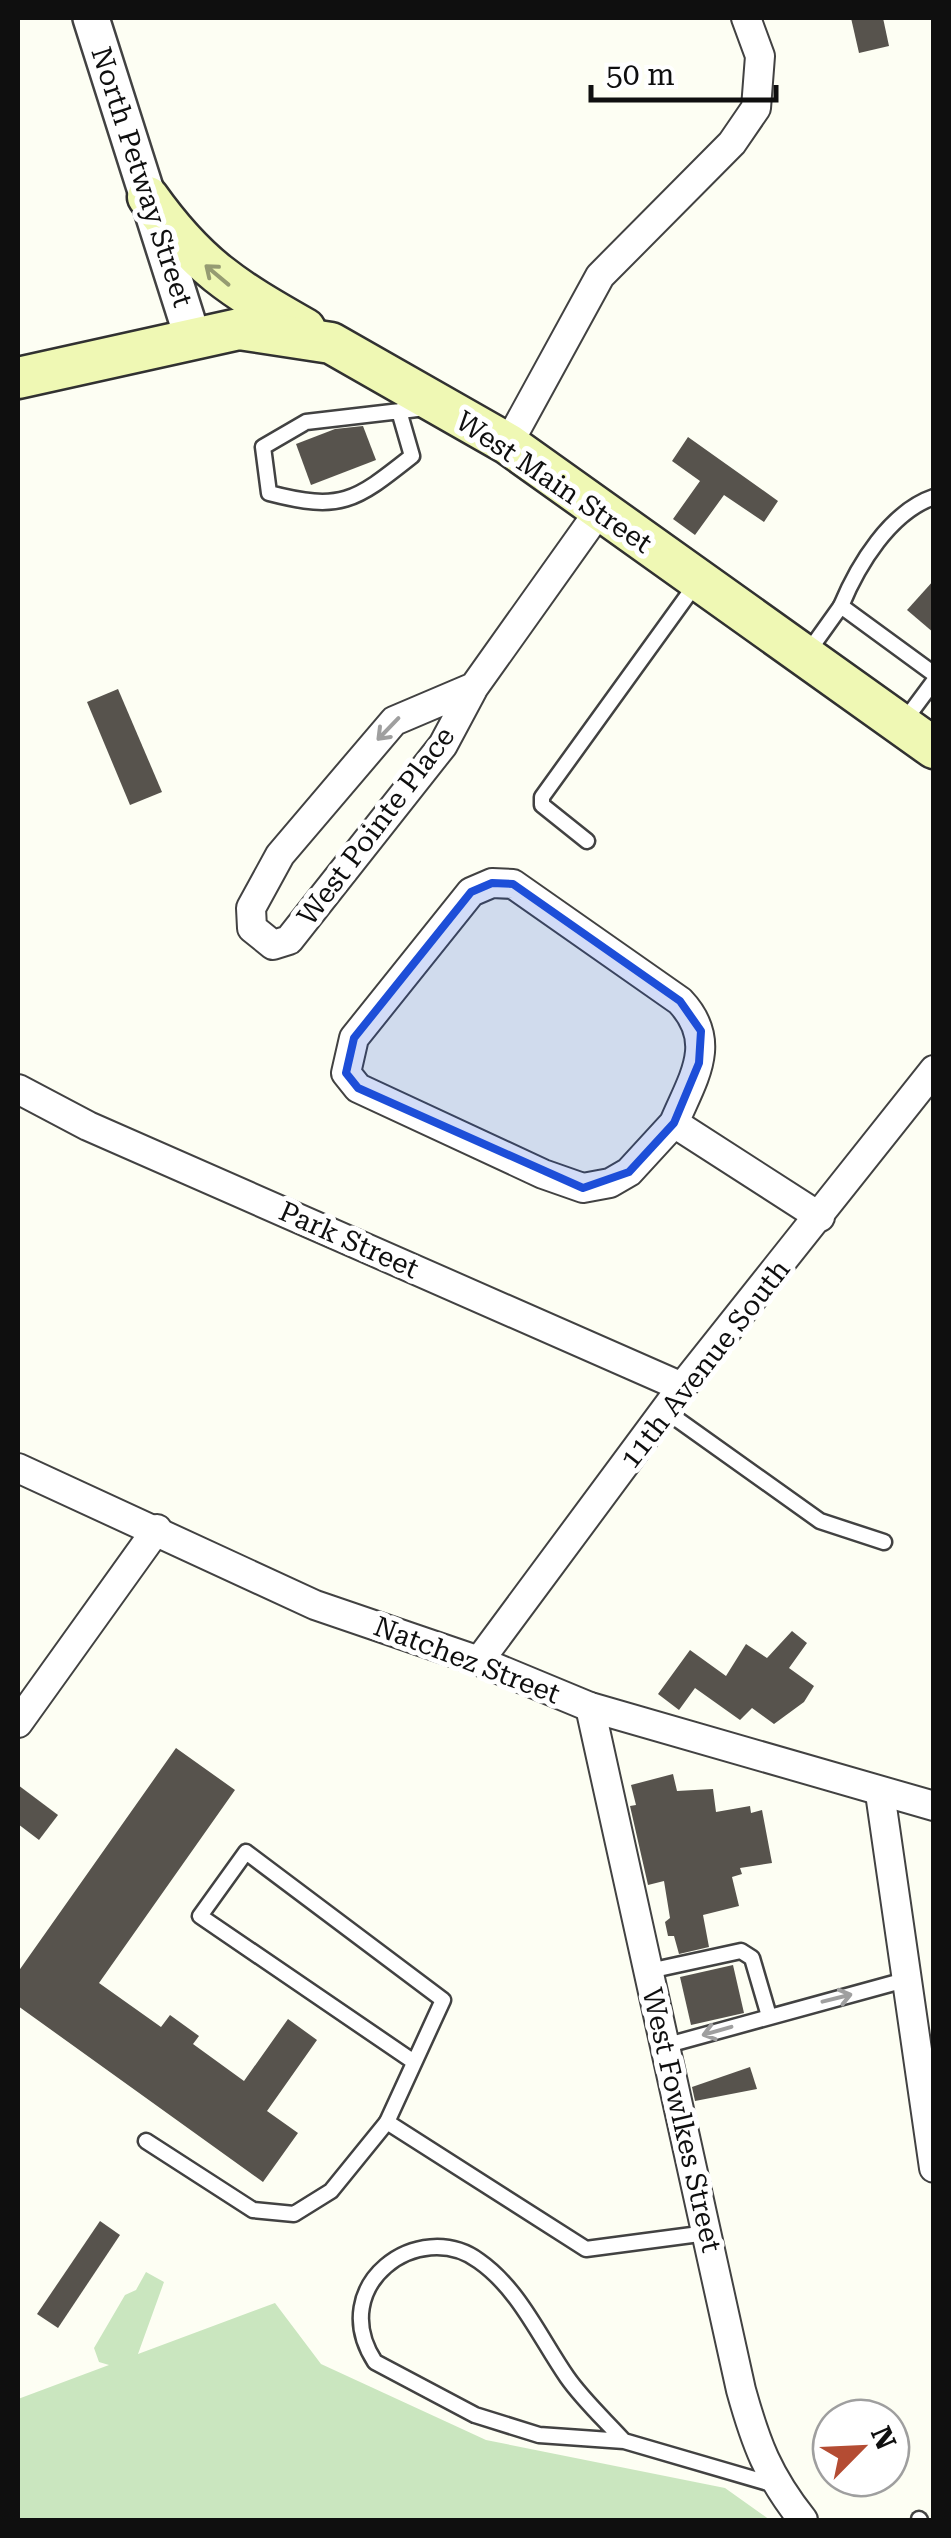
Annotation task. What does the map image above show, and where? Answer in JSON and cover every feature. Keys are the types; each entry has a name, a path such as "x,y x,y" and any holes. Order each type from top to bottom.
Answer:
{"main road":[{"path":"148,198 183,247 230,287 330,343"},
{"name":"West Main Street","path":"18,378 239,328 330,343 508,444 918,736"}],"street":[{"name":"North Petway Street","path":"91,18 192,336"},
{"path":"508,444 600,276 732,143 756,108 760,56 746,18"},
{"name":"West Pointe Place","path":"474,686 394,721 280,855 251,908 252,928 272,945 289,940 443,745 474,686 600,510"},
{"path":"492,884 514,884 680,1001 696,1018 702,1031 699,1063 674,1123 629,1172 610,1183 583,1188 542,1174 358,1088 346,1073 354,1038 471,892 492,884"},
{"name":"11th Avenue South","path":"479,1661 682,1387 934,1070"},
{"name":"Park Street","path":"18,1090 88,1126 682,1387"},
{"path":"674,1123 820,1218"},
{"name":"Natchez Street","path":"18,1468 315,1605 479,1661 590,1707 934,1806"},
{"path":"18,1723 157,1529"},
{"name":"West Fowlkes Street","path":"590,1707 745,2406 758,2453 775,2485 803,2520"},
{"path":"880,1793 934,2168"}],"lane":[{"path":"399,411 412,456 360,498 310,503 268,493 263,447 306,422 399,411 442,407"},
{"path":"805,656 842,606 857,567 915,504 934,497"},
{"path":"587,841 542,805 542,798 699,580"},
{"path":"842,606 934,678 918,736"},
{"path":"667,1412 820,1520 884,1542"},
{"path":"146,2141 253,2210 294,2214 331,2191 387,2122 442,2000 246,1852 200,1916 414,2062"},
{"path":"648,1971 740,1951 752,1958 769,2016"},
{"path":"664,2046 906,1980"},
{"path":"387,2122 586,2249 707,2234"},
{"path":"624,2441 570,2382 505,2283 476,2258 448,2250 400,2257 379,2270 364,2290 357,2316 364,2346 374,2362 475,2415 539,2435 624,2441 775,2485"}],"highlighted area":[{"path":"492,883 513,884 680,1001 701,1031 699,1063 674,1123 629,1172 583,1188 358,1088 346,1073 354,1038 471,892"}],"green space":[{"path":"146,2272 164,2282 138,2354 275,2303 321,2364 486,2440 725,2488 770,2520 18,2520 18,2399 109,2365 99,2362 94,2348 125,2295 136,2290"}],"building":[{"path":"851,18 883,18 889,46 859,53"},
{"path":"363,426 376,460 311,485 296,444 335,429"},
{"path":"688,437 778,501 764,522 724,495 695,535 673,519 700,481 672,461"},
{"path":"934,580 934,633 907,610"},
{"path":"118,689 162,792 130,805 87,702"},
{"path":"792,1631 807,1643 789,1668 814,1686 804,1702 774,1724 752,1708 740,1720 695,1688 679,1710 658,1694 690,1650 726,1676 746,1644 767,1658"},
{"path":"176,1748 235,1790 99,1983 161,2027 170,2015 199,2036 193,2044 244,2081 288,2019 317,2040 267,2111 298,2133 263,2182 18,2006 18,1972"},
{"path":"673,1774 677,1791 713,1789 716,1812 750,1806 751,1813 762,1810 772,1863 740,1868 742,1874 732,1877 739,1906 703,1915 709,1947 679,1954 665,1922 670,1918 664,1881 648,1885 630,1806 636,1805 631,1785"},
{"path":"18,1785 58,1815 39,1840 18,1824"},
{"path":"733,1965 744,2013 691,2025 680,1977"},
{"path":"750,2067 757,2089 695,2101 692,2087"},
{"path":"100,2221 120,2235 58,2328 37,2314"}]}
